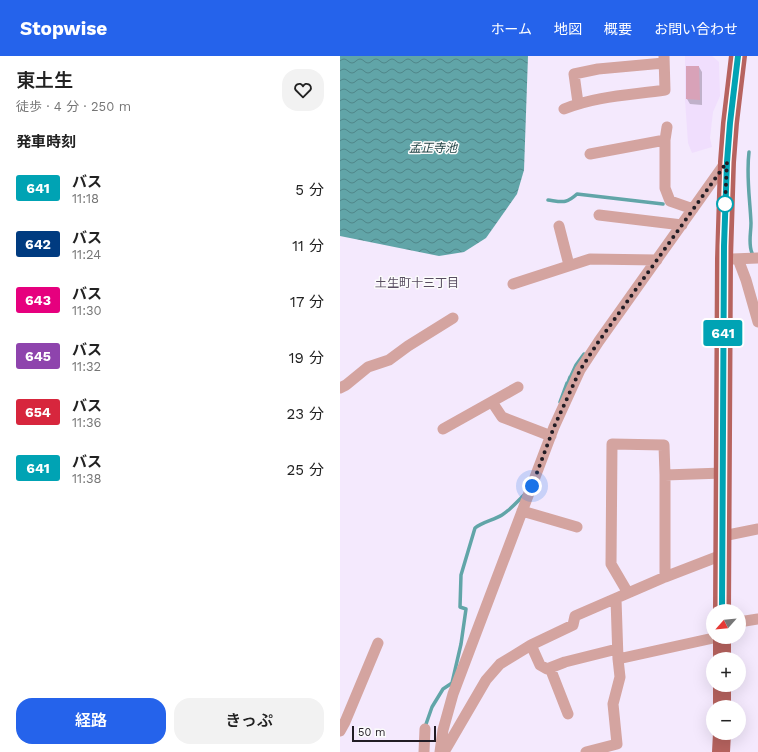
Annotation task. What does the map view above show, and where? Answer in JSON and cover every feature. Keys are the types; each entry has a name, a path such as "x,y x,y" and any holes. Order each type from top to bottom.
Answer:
{"main road":[{"path":"722,604 723,473 731,259 727,162 738,56"},
{"path":"722,740 722,752"}],"street":[{"path":"564,109 578,103 597,99 665,90 664,59 574,74 578,103"},
{"path":"667,127 665,140 665,188 670,200 693,209"},
{"path":"590,154 665,140"},
{"path":"440,752 443,730 453,694 551,436 580,370 599,341 727,162"},
{"path":"600,215 625,213 682,225"},
{"path":"559,226 569,265"},
{"path":"731,259 758,258"},
{"path":"513,284 590,259 657,260"},
{"path":"731,259 746,280 758,322"},
{"path":"340,388 368,367 389,360 408,346 453,318"},
{"path":"443,429 518,387"},
{"path":"492,402 502,417 551,436"},
{"path":"628,593 611,564 612,444 664,444 665,577"},
{"path":"665,475 723,473"},
{"path":"522,511 577,527"},
{"path":"722,536 758,529"},
{"path":"444,752 486,680 500,664 531,645 573,625 575,616 665,577 722,555"},
{"path":"586,752 617,744 613,704 620,676 616,599"},
{"path":"746,621 758,619"},
{"path":"531,645 540,666 547,669 565,662 706,639"},
{"path":"340,731 378,644"},
{"path":"550,668 568,714"},
{"path":"424,752 426,729"}],"shaded area":[{"path":"685,56 712,56 719,62 720,96 713,112 710,138 712,147 692,153 688,143 685,100"}],"water":[{"name":"孟正寺池","path":"340,56 528,56 524,170 517,194 486,238 464,252 439,256 340,236"}],"building":[{"path":"686,66 699,66 700,100 686,99"}],"waterway":[{"path":"749,152 748,188 751,223 750,242 752,253"},
{"path":"548,200 564,202 577,194 663,204"},
{"path":"570,378 576,365 584,354"},
{"path":"567,385 570,377"},
{"path":"560,402 567,383"},
{"path":"425,727 432,707 443,689 452,683 461,644 466,609 460,607 461,575 475,528 502,515 524,495"}],"bus line":[{"name":"641","path":"722,604 724,246 727,162 738,56"}],"district":[{"name":"土生町十三丁目","path":"417,283"}],"route":[{"path":"532,486 554,427 580,370 599,341 727,162 725,204"}]}
